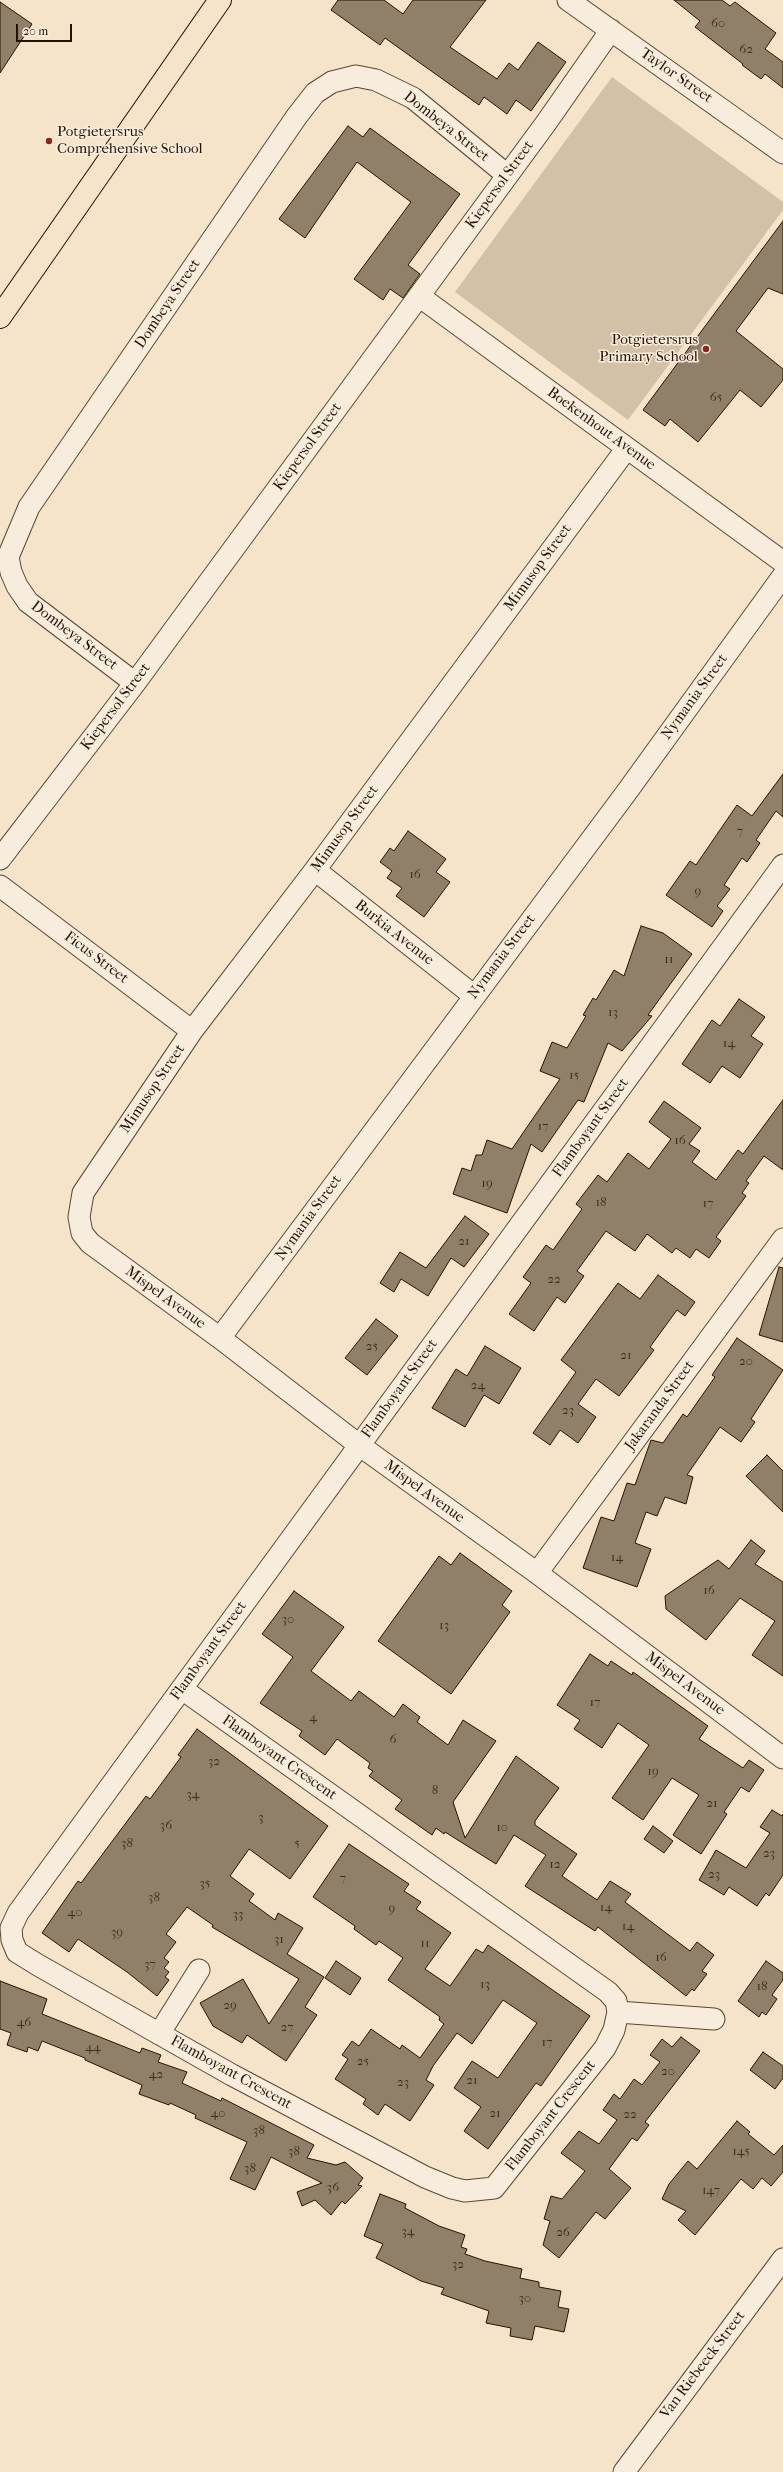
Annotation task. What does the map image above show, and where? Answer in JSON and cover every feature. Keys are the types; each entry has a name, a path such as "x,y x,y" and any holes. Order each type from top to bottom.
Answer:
{"highway":[{"path":"0,317 220,0"}],"street":[{"name":"Taylor Street","path":"568,0 783,153"},
{"name":"Kiepersol Street","path":"0,859 135,683 419,296 611,30"},
{"name":"Dombeya Street","path":"135,683 28,602 16,586 8,557 28,507 297,116 315,93 332,82 356,76 376,80 413,98 507,175"},
{"name":"Boekenhout Avenue","path":"419,296 783,562"},
{"name":"Mimusop Street","path":"79,1217 83,1193 192,1031 315,870 626,448"},
{"name":"Nymania Street","path":"220,1338 473,995 626,793 783,576"},
{"name":"Flamboyant Street","path":"18,1913 783,865"},
{"name":"Burkia Avenue","path":"315,870 473,995"},
{"name":"Ficus Street","path":"0,886 192,1031"},
{"name":"Mispel Avenue","path":"79,1217 82,1233 90,1243 220,1338 359,1445 537,1573 783,1758"},
{"name":"Jakaranda Street","path":"537,1573 783,1239"},
{"name":"Flamboyant Crescent","path":"18,1913 11,1928 12,1940 17,1952 232,2075 425,2177 452,2188 480,2191 494,2188 605,2048 614,2030 618,2012 616,2001 608,1992 182,1689"},
{"path":"159,2034 199,1970"},
{"path":"618,2012 714,2018"},
{"name":"Van Riebeeck Street","path":"624,2472 783,2259"}],"shaded area":[{"path":"612,77 783,202 783,210 628,420 455,292"}],"building":[{"path":"338,0 384,0 403,14 413,0 486,0 450,47 497,79 509,63 518,70 538,42 566,62 531,111 516,100 507,114 484,97 479,105 385,38 380,45 331,10"},
{"path":"674,0 722,0 730,6 735,2 776,33 765,49 783,62 783,88 765,74 761,79 742,65 743,64 695,27 700,21"},
{"path":"0,2 32,24 0,73"},
{"path":"348,126 363,137 370,128 460,194 408,265 420,274 403,298 390,289 383,300 354,279 411,202 357,162 305,238 279,219"},
{"path":"783,221 783,294 768,288 736,331 783,369 783,380 761,407 740,390 698,442 670,419 665,426 643,410"},
{"path":"783,774 783,817 776,811 756,840 760,843 747,862 742,858 724,885 730,889 717,906 723,911 712,927 666,895 690,861 696,865 737,805 752,816"},
{"path":"408,831 446,859 436,872 450,882 424,917 396,896 402,888 387,878 392,871 380,862 390,848 394,851"},
{"path":"641,926 663,933 692,954 648,1015 652,1016 622,1051 608,1043 584,1102 578,1100 542,1152 531,1144 507,1213 453,1194 462,1168 471,1171 476,1155 482,1155 487,1140 512,1149 560,1079 540,1071 552,1042 567,1048 586,1016 583,1015 593,998 596,1000 614,970 624,976"},
{"path":"739,999 765,1017 751,1036 763,1044 740,1078 722,1066 710,1083 682,1064 712,1020 720,1026"},
{"path":"783,1100 783,1170 764,1156 746,1181 749,1183 742,1193 746,1196 716,1237 721,1241 709,1258 696,1249 690,1258 676,1248 672,1253 647,1234 635,1251 606,1231 577,1271 584,1276 565,1303 557,1297 534,1331 509,1314 531,1283 523,1277 546,1245 553,1250 582,1209 576,1204 598,1175 607,1182 628,1153 649,1169 671,1139 649,1122 664,1101 701,1128 689,1144 700,1151 692,1162 716,1180 738,1150 743,1154"},
{"path":"465,1216 489,1234 464,1267 451,1258 428,1296 401,1279 394,1292 380,1283 400,1252 426,1268"},
{"path":"779,1267 783,1268 783,1342 759,1335"},
{"path":"658,1275 695,1302 685,1316 677,1310 650,1347 654,1350 619,1396 596,1379 578,1404 596,1417 578,1443 560,1430 550,1445 533,1433 576,1372 561,1360 618,1283 640,1299"},
{"path":"376,1319 398,1336 367,1375 345,1358"},
{"path":"737,1338 783,1370 751,1419 755,1422 741,1442 720,1427 687,1475 693,1477 686,1504 665,1497 657,1516 646,1512 635,1543 651,1549 637,1587 583,1568 601,1517 614,1521 627,1483 635,1485 651,1440 663,1443 683,1414 687,1417 715,1377 712,1375"},
{"path":"485,1346 521,1368 499,1404 484,1395 465,1427 432,1408 456,1369 467,1376"},
{"path":"767,1455 783,1471 783,1512 746,1476"},
{"path":"751,1540 765,1551 755,1564 783,1582 783,1676 752,1655 775,1621 740,1598 706,1640 666,1609 665,1596 718,1560 729,1569"},
{"path":"460,1553 512,1591 502,1605 510,1612 451,1694 378,1641 439,1556 451,1565"},
{"path":"294,1591 344,1627 311,1671 351,1701 359,1691 394,1717 403,1704 420,1717 417,1722 448,1745 463,1720 496,1741 453,1802 465,1838 516,1756 559,1788 535,1821 535,1825 577,1854 562,1876 597,1900 610,1881 631,1894 625,1902 690,1951 697,1942 714,1955 702,1971 707,1974 694,1991 692,1989 686,1996 598,1927 595,1931 525,1886 546,1855 514,1835 496,1864 445,1832 444,1834 436,1828 432,1835 395,1809 402,1800 369,1776 373,1771 368,1768 370,1763 337,1739 325,1755 299,1736 302,1731 260,1703 293,1657 262,1634"},
{"path":"590,1654 608,1666 611,1661 632,1675 633,1672 708,1726 699,1739 743,1768 749,1760 764,1770 749,1792 741,1787 724,1812 727,1814 701,1854 673,1835 699,1795 672,1778 643,1820 612,1798 649,1745 618,1723 602,1748 574,1729 580,1720 557,1705"},
{"path":"197,1729 328,1826 290,1879 249,1849 230,1876 254,1894 249,1901 275,1920 278,1913 303,1928 287,1954 324,1977 305,2007 317,2015 286,2061 247,2035 242,2043 213,2026 200,2003 243,1979 269,2024 299,1979 212,1927 213,1925 187,1907 166,1934 176,1942 164,1958 169,1962 164,1968 169,1972 165,1977 169,1980 157,1996 127,1972 78,1939 69,1952 42,1933 78,1881 81,1883 146,1796 150,1799 181,1757 178,1755"},
{"path":"772,1810 782,1816 783,1814 783,1875 769,1896 766,1893 757,1906 729,1887 724,1895 699,1880 716,1850 746,1868 770,1833 760,1827"},
{"path":"653,1826 673,1841 664,1853 644,1839"},
{"path":"349,1844 409,1884 404,1891 421,1902 416,1909 451,1933 425,1969 450,1986 476,1949 483,1953 488,1945 590,2016 541,2086 536,2083 488,2149 464,2131 481,2107 454,2088 472,2061 498,2078 537,2023 503,2000 472,2044 457,2033 433,2066 426,2080 434,2085 410,2121 385,2104 378,2115 363,2104 366,2099 335,2079 348,2059 342,2055 352,2041 359,2046 371,2029 400,2049 402,2045 420,2058 444,2024 439,2020 440,2017 388,1980 403,1958 379,1941 376,1945 354,1929 355,1926 313,1897"},
{"path":"336,1961 361,1978 350,1995 325,1978"},
{"path":"766,1961 783,1973 783,1980 772,1995 777,1999 766,2015 762,2012 759,2017 738,2001"},
{"path":"0,1981 47,1999 42,2014 140,2053 142,2048 161,2055 158,2062 187,2072 182,2083 221,2101 222,2098 314,2145 307,2158 336,2165 345,2162 363,2178 358,2185 362,2186 345,2204 342,2201 331,2215 315,2200 302,2206 297,2192 322,2183 271,2157 255,2190 230,2179 247,2142 195,2118 196,2115 170,2103 169,2105 139,2094 142,2085 85,2060 85,2058 42,2041 38,2051 28,2047 27,2052 7,2045 11,2033 0,2029"},
{"path":"681,2037 700,2051 645,2122 649,2125 637,2141 632,2138 609,2169 631,2188 605,2219 596,2212 559,2258 543,2245 550,2221 544,2219 551,2196 562,2199 585,2171 561,2153 579,2131 599,2144 617,2120 603,2110 614,2094 620,2099 634,2079 642,2085 660,2062 650,2055 662,2039 672,2047"},
{"path":"763,2052 783,2066 783,2078 775,2089 750,2070"},
{"path":"737,2121 750,2132 748,2134 774,2155 783,2145 783,2172 771,2186 762,2178 753,2189 741,2179 695,2235 678,2220 686,2211 662,2199 669,2184 688,2161 697,2169"},
{"path":"380,2194 406,2204 405,2208 439,2226 465,2235 461,2247 467,2249 465,2254 485,2261 522,2269 520,2278 539,2282 539,2287 561,2291 558,2307 569,2309 564,2332 535,2326 532,2340 510,2336 511,2328 486,2323 489,2311 441,2294 444,2288 421,2281 376,2258 383,2244 364,2236"}],"place":[{"name":"Potgietersrus Comprehensive School","path":"49,141"},
{"name":"Potgietersrus Primary School","path":"706,349"}]}
